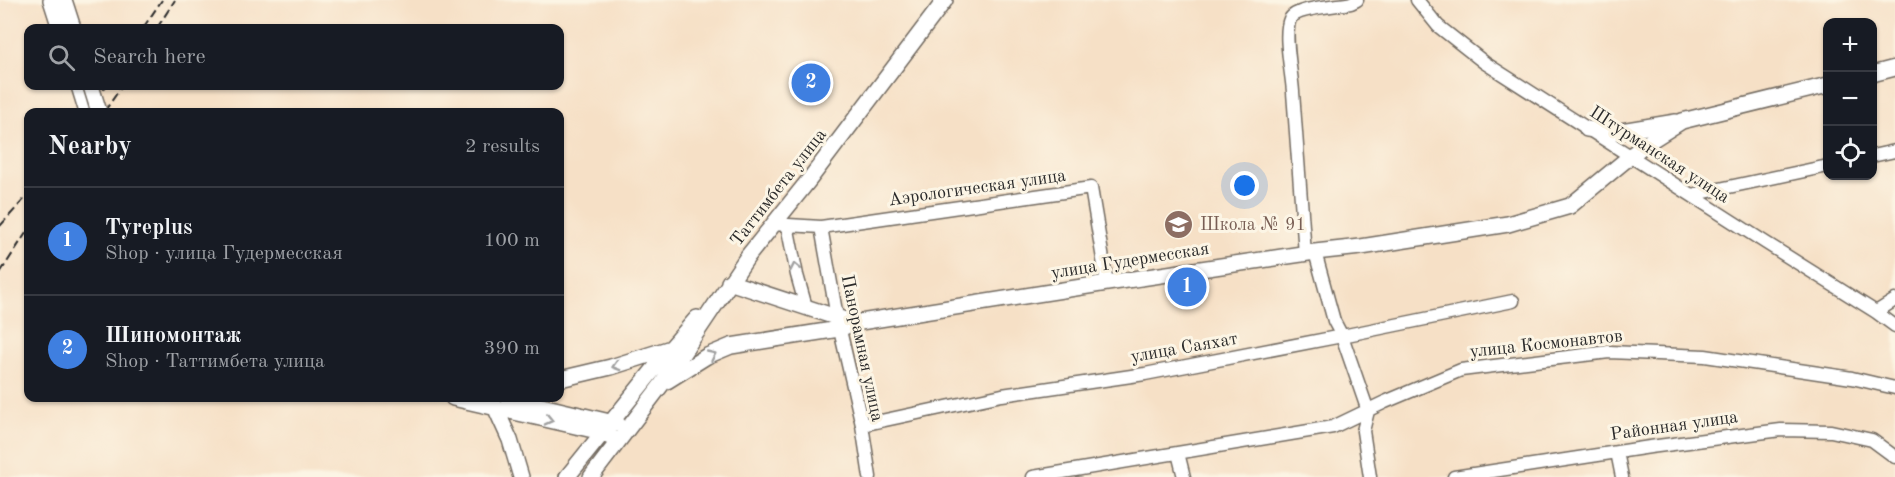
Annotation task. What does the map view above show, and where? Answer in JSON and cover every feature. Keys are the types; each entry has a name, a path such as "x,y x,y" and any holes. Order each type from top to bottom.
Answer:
{"main road":[{"path":"51,0 59,24"},
{"path":"64,0 72,24"},
{"name":"Таттимбета улица","path":"729,282 780,225 809,180 945,0"},
{"path":"1877,73 1895,68"},
{"path":"1587,129 1615,132 1684,120 1823,86"},
{"path":"80,90 86,108"},
{"path":"92,90 98,108"},
{"name":"улица Гудермесская","path":"729,282 843,323 1508,224 1570,206 1644,145 1684,120"},
{"path":"567,477 671,348 729,282"},
{"path":"591,477 662,384 729,282"},
{"path":"662,384 707,356 731,346 843,323"},
{"path":"564,378 611,367 671,348"},
{"path":"472,402 607,427"},
{"path":"522,402 625,434"},
{"path":"495,407 510,440 521,477"}],"street":[{"path":"1357,0 1351,3 1299,11 1291,17 1287,46 1292,74 1310,253 1368,411 1363,431 1370,477"},
{"name":"Штурманская улица","path":"1417,0 1437,26 1485,63 1895,326"},
{"path":"1877,155 1895,151"},
{"path":"1691,195 1823,167"},
{"name":"Аэрологическая улица","path":"780,225 821,227 1091,188 1107,283"},
{"path":"780,225 806,308"},
{"name":"Панорамная улица","path":"821,227 843,323 870,477"},
{"path":"1876,312 1895,300"},
{"name":"улица Саяхат","path":"862,425 1002,395 1145,374 1513,301"},
{"name":"улица Космонавтов","path":"1033,477 1102,472 1178,453 1333,427 1461,370 1609,352 1705,356 1852,378 1895,388"},
{"name":"Районная улица","path":"1454,477 1733,435 1781,430 1831,431 1872,440 1895,457"},
{"path":"1617,452 1622,477"},
{"path":"1178,453 1184,477"}],"railway":[{"path":"146,24 162,0"},
{"path":"160,24 175,0"},
{"path":"91,108 103,90"},
{"path":"107,108 119,90"},
{"path":"0,226 24,199"},
{"path":"0,273 24,236"}],"place":[{"name":"Шиномонтаж","path":"811,83"},
{"name":"Школа № 91","path":"1179,224"},
{"name":"Tyreplus","path":"1187,287"}]}
